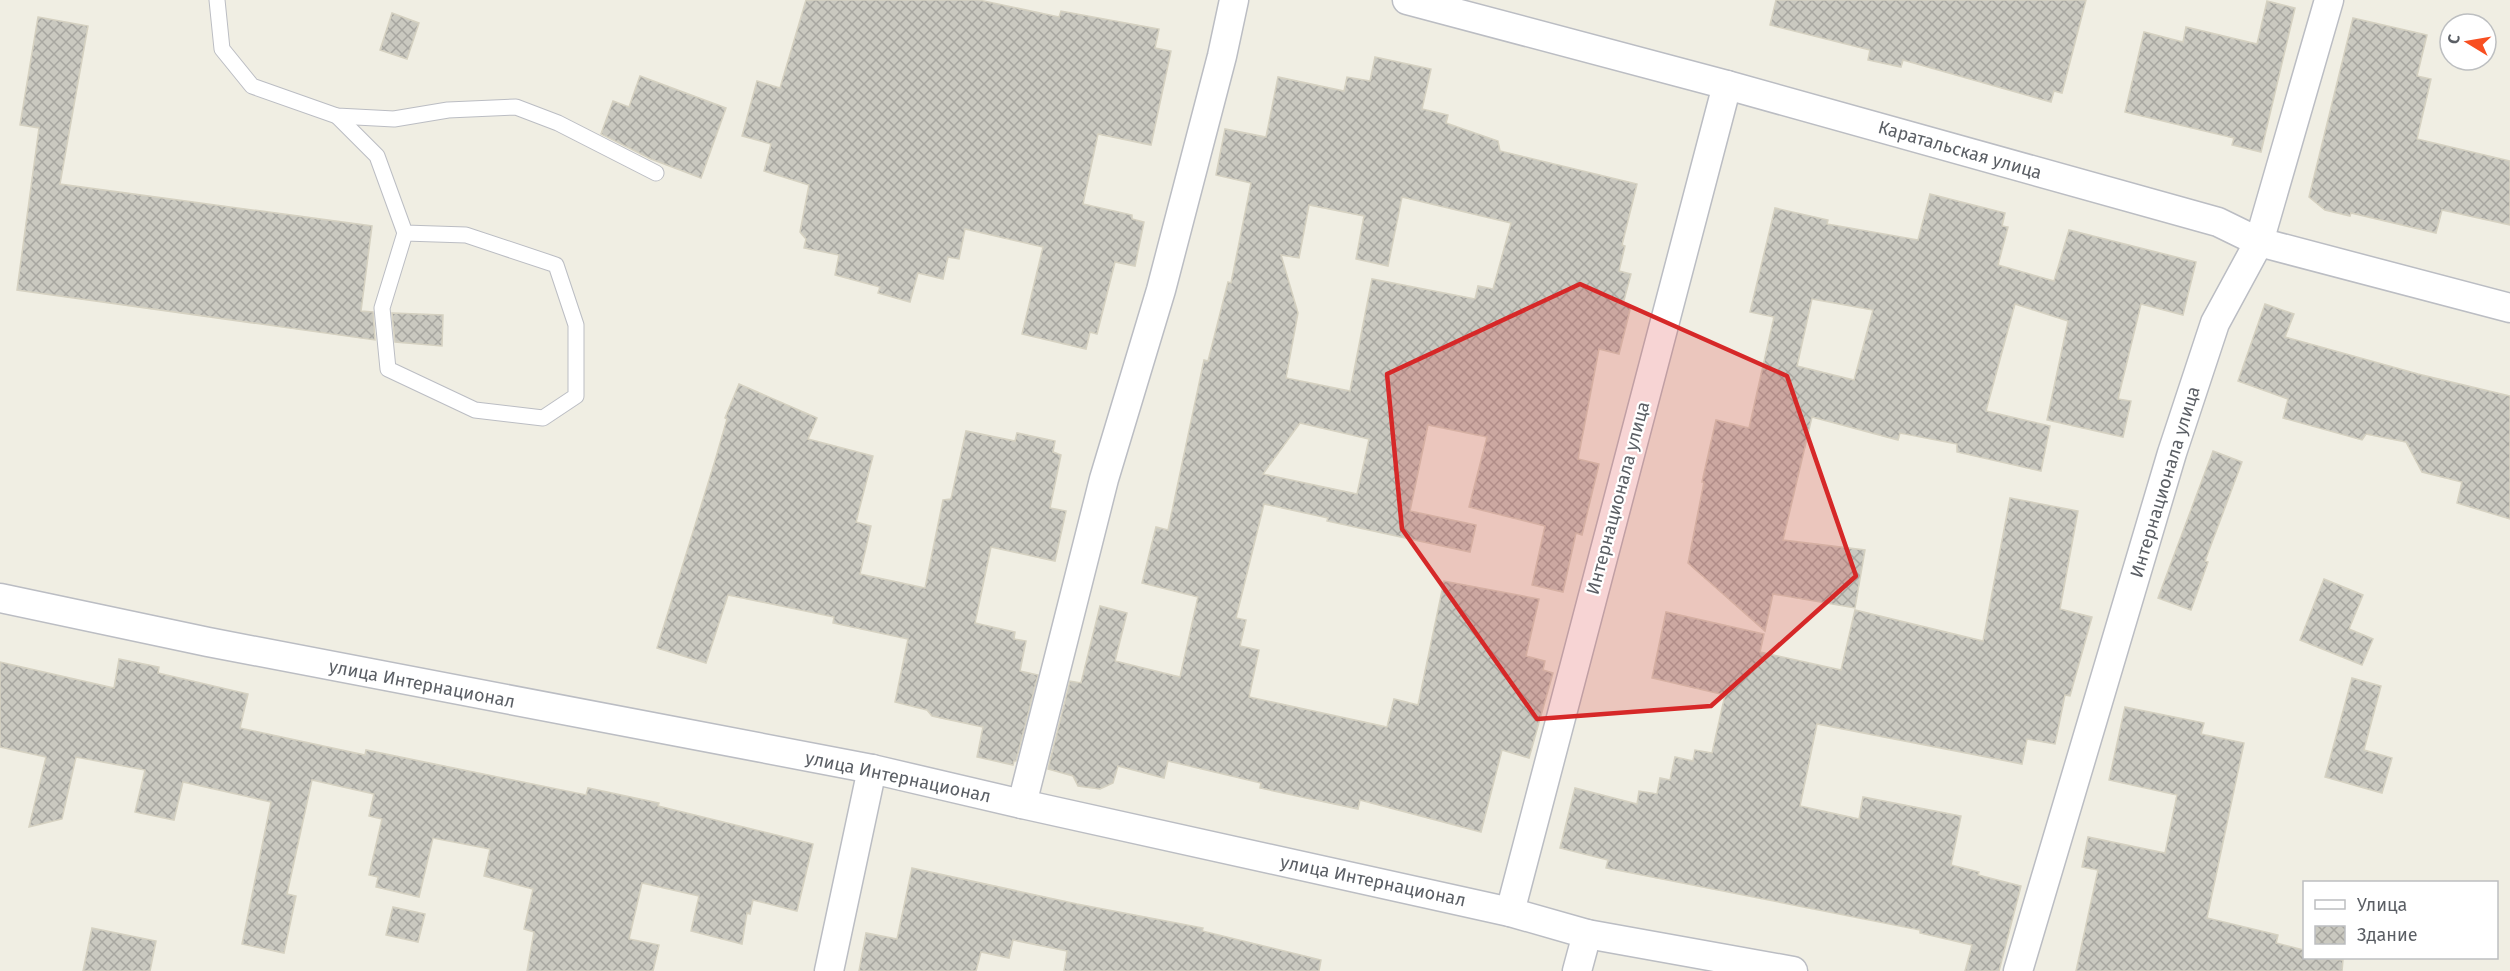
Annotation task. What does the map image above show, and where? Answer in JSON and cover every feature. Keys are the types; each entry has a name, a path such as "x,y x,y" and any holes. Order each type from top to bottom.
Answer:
{"street":[{"path":"1022,804 1104,479 1161,290 1222,57 1234,0"},
{"name":"Каратальская улица","path":"1407,0 1727,85 2218,222 2259,242 2510,308"},
{"name":"Интернационала улица","path":"2018,971 2179,431 2215,322 2259,242 2329,0"},
{"name":"Интернационала улица","path":"1510,912 1727,85"},
{"name":"улица Интернационал","path":"0,598 254,651 872,769 1510,912 1587,933 1793,971"},
{"path":"829,971 872,769"},
{"path":"1577,971 1587,933"}],"lane":[{"path":"217,0 222,49 252,86 337,116 394,119 448,110 516,106 558,123 656,173"},
{"path":"337,116 377,156 405,233 382,308 388,369 475,410 543,418 576,396 576,325 556,265 466,236 405,233"}],"highlighted area":[{"path":"1580,284 1787,376 1856,576 1711,706 1537,719 1402,529 1387,374"}],"building":[{"path":"806,0 979,0 1059,17 1061,11 1159,29 1155,48 1171,51 1151,145 1098,134 1083,204 1132,215 1132,219 1144,222 1135,266 1115,262 1097,334 1090,332 1086,349 1022,334 1043,247 965,229 959,259 948,257 943,279 918,273 910,302 878,293 880,287 835,275 839,255 804,248 806,239 800,232 809,185 764,171 771,144 742,136 757,81 780,88"},
{"path":"1776,0 2086,0 2062,93 2054,91 2051,102 1903,60 1901,67 1868,60 1870,50 1770,25"},
{"path":"2267,1 2295,8 2261,152 2232,145 2234,138 2125,112 2144,32 2183,42 2186,27 2257,44"},
{"path":"392,13 419,23 407,59 380,50"},
{"path":"38,17 88,26 60,184 372,226 361,311 373,312 375,340 17,290 39,128 20,125"},
{"path":"2353,18 2427,35 2417,76 2431,79 2417,139 2510,161 2510,225 2442,210 2436,233 2351,213 2350,216 2325,210 2309,197"},
{"path":"1375,57 1431,69 1422,109 1448,115 1446,123 1498,141 1500,151 1637,184 1622,245 1625,246 1619,271 1631,274 1623,304 1631,306 1619,354 1599,349 1578,459 1599,464 1582,535 1576,533 1563,592 1532,585 1545,526 1469,507 1487,437 1428,425 1410,511 1476,525 1470,552 1327,521 1328,518 1264,504 1236,618 1246,620 1240,646 1259,650 1249,697 1387,727 1394,699 1418,705 1444,581 1539,599 1526,656 1545,661 1543,670 1553,673 1529,758 1502,750 1481,832 1360,800 1358,809 1260,788 1261,783 1168,761 1164,778 1118,766 1113,783 1100,789 1078,786 1073,776 1048,769 1070,681 1081,683 1100,606 1127,613 1115,661 1180,677 1198,597 1142,583 1156,527 1168,530 1204,360 1208,361 1228,282 1231,283 1251,183 1216,175 1225,129 1266,137 1278,77 1344,91 1347,77 1370,81","holes":["1402,197 1511,223 1493,289 1478,286 1475,299 1372,279 1350,391 1286,378 1298,313 1281,255 1299,258 1309,205 1364,216 1356,259 1388,266","1300,423 1369,439 1357,494 1263,474"]},
{"path":"640,76 726,108 701,178 651,159 601,134 613,101 629,107"},
{"path":"1930,194 2005,213 2002,226 2008,227 1998,265 2054,281 2069,230 2196,262 2183,315 2141,304 2118,399 2131,401 2123,437 2047,420 2068,321 2015,304 1986,411 2050,426 2041,471 1957,452 1957,444 1900,433 1898,440 1812,417 1783,540 1865,550 1855,608 1773,594 1765,631 1688,563 1704,482 1702,482 1716,420 1749,428 1774,317 1750,312 1775,208 1828,220 1827,224 1918,240","holes":["1812,299 1873,310 1854,380 1797,366"]},
{"path":"2265,304 2294,314 2285,337 2418,374 2510,396 2510,519 2457,503 2462,482 2422,472 2406,442 2366,434 2362,440 2283,418 2288,399 2238,381"},
{"path":"392,313 443,315 442,346 395,342"},
{"path":"739,384 817,418 808,439 873,456 856,522 871,526 860,574 925,588 943,500 951,499 966,431 1015,441 1017,433 1055,441 1053,452 1061,455 1050,508 1066,511 1055,561 991,547 975,623 1015,632 1014,639 1026,641 1020,671 1038,675 1016,761 1013,765 977,757 983,727 932,716 927,710 895,702 908,639 833,623 834,617 728,595 706,663 657,648 714,464 727,419 725,418"},
{"path":"2213,451 2242,462 2205,561 2208,562 2191,610 2158,598"},
{"path":"2010,498 2078,511 2060,609 2092,617 2070,696 2065,695 2055,744 2027,739 2022,764 1817,724 1800,806 1859,819 1863,797 1961,816 1951,865 1979,872 1978,875 2021,886 1999,971 1965,971 1972,945 1920,933 1920,930 1606,868 1608,860 1560,848 1575,788 1637,804 1639,791 1657,794 1660,778 1670,780 1675,757 1693,761 1695,750 1712,753 1725,695 1652,678 1666,612 1764,634 1760,652 1841,670 1855,610 1983,641"},
{"path":"2324,579 2363,595 2349,629 2373,639 2362,665 2300,640"},
{"path":"119,659 159,667 158,673 248,694 240,728 365,755 366,750 586,795 588,788 659,803 658,806 813,844 797,911 753,900 750,914 747,913 742,944 691,931 699,896 642,883 629,939 659,945 653,971 527,971 534,932 524,929 533,889 484,876 490,849 433,838 419,897 376,887 378,877 369,875 382,819 369,816 374,794 312,780 287,894 296,896 284,953 242,944 271,802 183,782 174,820 135,812 145,770 76,757 62,819 29,827 46,757 0,747 0,662 114,688"},
{"path":"2352,678 2381,686 2364,750 2392,758 2382,793 2325,777"},
{"path":"2125,707 2204,723 2201,734 2244,743 2207,918 2278,935 2276,943 2303,950 2303,959 2343,960 2342,971 2076,971 2098,870 2082,867 2088,837 2165,853 2177,795 2109,780"},
{"path":"912,868 1077,904 1203,928 1202,931 1321,960 1319,971 1064,971 1067,951 1013,940 1009,958 981,952 976,971 859,971 866,933 897,939"},
{"path":"393,907 425,914 418,942 386,935"},
{"path":"92,928 156,941 150,971 83,971"}]}
